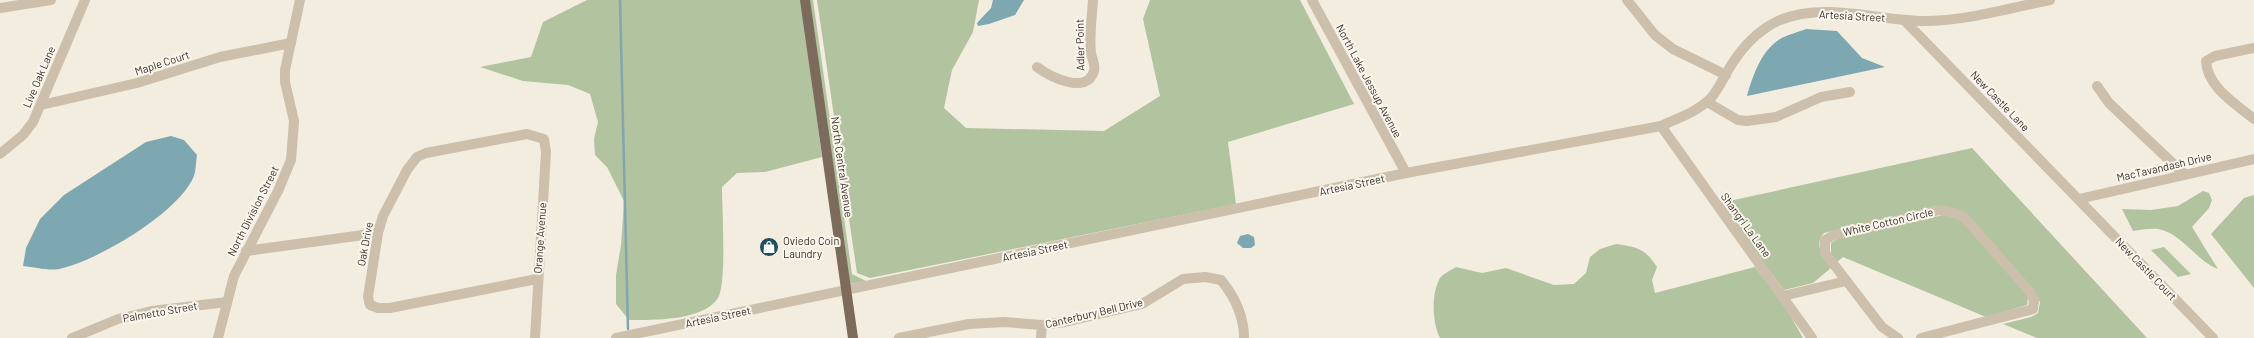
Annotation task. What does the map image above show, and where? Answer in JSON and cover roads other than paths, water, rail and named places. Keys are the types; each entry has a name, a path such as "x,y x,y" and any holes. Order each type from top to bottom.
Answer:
{"main road":[{"name":"North Central Avenue","path":"805,0 853,338"}],"street":[{"path":"0,8 51,0"},
{"name":"Live Oak Lane","path":"0,154 23,135 33,122 86,0"},
{"name":"North Division Street","path":"218,338 234,276 278,191 291,160 294,121 285,82 285,70 300,0"},
{"name":"Adler Point","path":"1037,67 1058,80 1068,82 1085,81 1092,76 1095,70 1091,50 1093,0"},
{"name":"North Lake Jessup Avenue","path":"1312,0 1406,173"},
{"path":"1627,0 1655,35 1673,49 1726,75"},
{"name":"Artesia Street","path":"616,338 1406,173 1661,126 1686,115 1707,102 1723,81 1744,45 1760,31 1781,19 1802,14 1829,12 1865,14 1904,20 1952,19 2050,0"},
{"name":"New Castle Lane","path":"1904,20 2079,200"},
{"name":"Maple Court","path":"41,105 137,83 220,57 291,43"},
{"path":"2254,48 2215,56 2206,61 2205,67 2207,75 2215,84 2254,119"},
{"path":"2097,86 2109,103 2184,174"},
{"path":"1707,102 1738,120 1747,121 1776,117 1821,98 1850,92"},
{"name":"Shangri La Lane","path":"1661,126 1812,338"},
{"name":"Oak Drive","path":"537,279 390,308 378,308 370,305 368,297 378,233 383,216 406,170 417,158 426,153 527,134 535,135 544,139"},
{"name":"Orange Avenue","path":"535,338 537,279 546,152 544,139"},
{"name":"MacTavandash Drive","path":"2079,200 2184,174 2254,159"},
{"name":"New Castle Court","path":"2079,200 2213,338"},
{"name":"White Cotton Circle","path":"1898,338 1882,327 1825,253 1826,240 1828,237 1940,210 1955,213 1965,218 2030,292 2034,300 2033,309 2027,312 1921,338"},
{"path":"246,251 378,233"},
{"name":"Canterbury Bell Drive","path":"899,338 969,324 1004,322 1042,325 1142,304 1183,279 1205,277 1221,280 1234,296 1244,324 1244,338"},
{"path":"1783,296 1846,281"},
{"name":"Palmetto Street","path":"72,338 118,319 152,311 227,302"},
{"path":"1041,338 1042,325"}],"water":[{"path":"993,0 1024,0 1015,15 989,24 978,26 977,23 991,8"},
{"path":"1806,29 1837,31 1862,58 1885,67 1747,96 1759,64 1773,44 1780,39"},
{"path":"171,136 184,140 197,155 196,168 194,176 185,190 172,205 155,220 114,246 75,264 59,269 23,266 26,248 40,219 64,195 146,142"},
{"path":"1248,234 1254,237 1255,245 1251,248 1243,248 1237,243 1240,236"}],"waterway":[{"path":"620,0 628,329"}],"place":[{"name":"Oviedo Coin Laundry","path":"769,247"}]}
